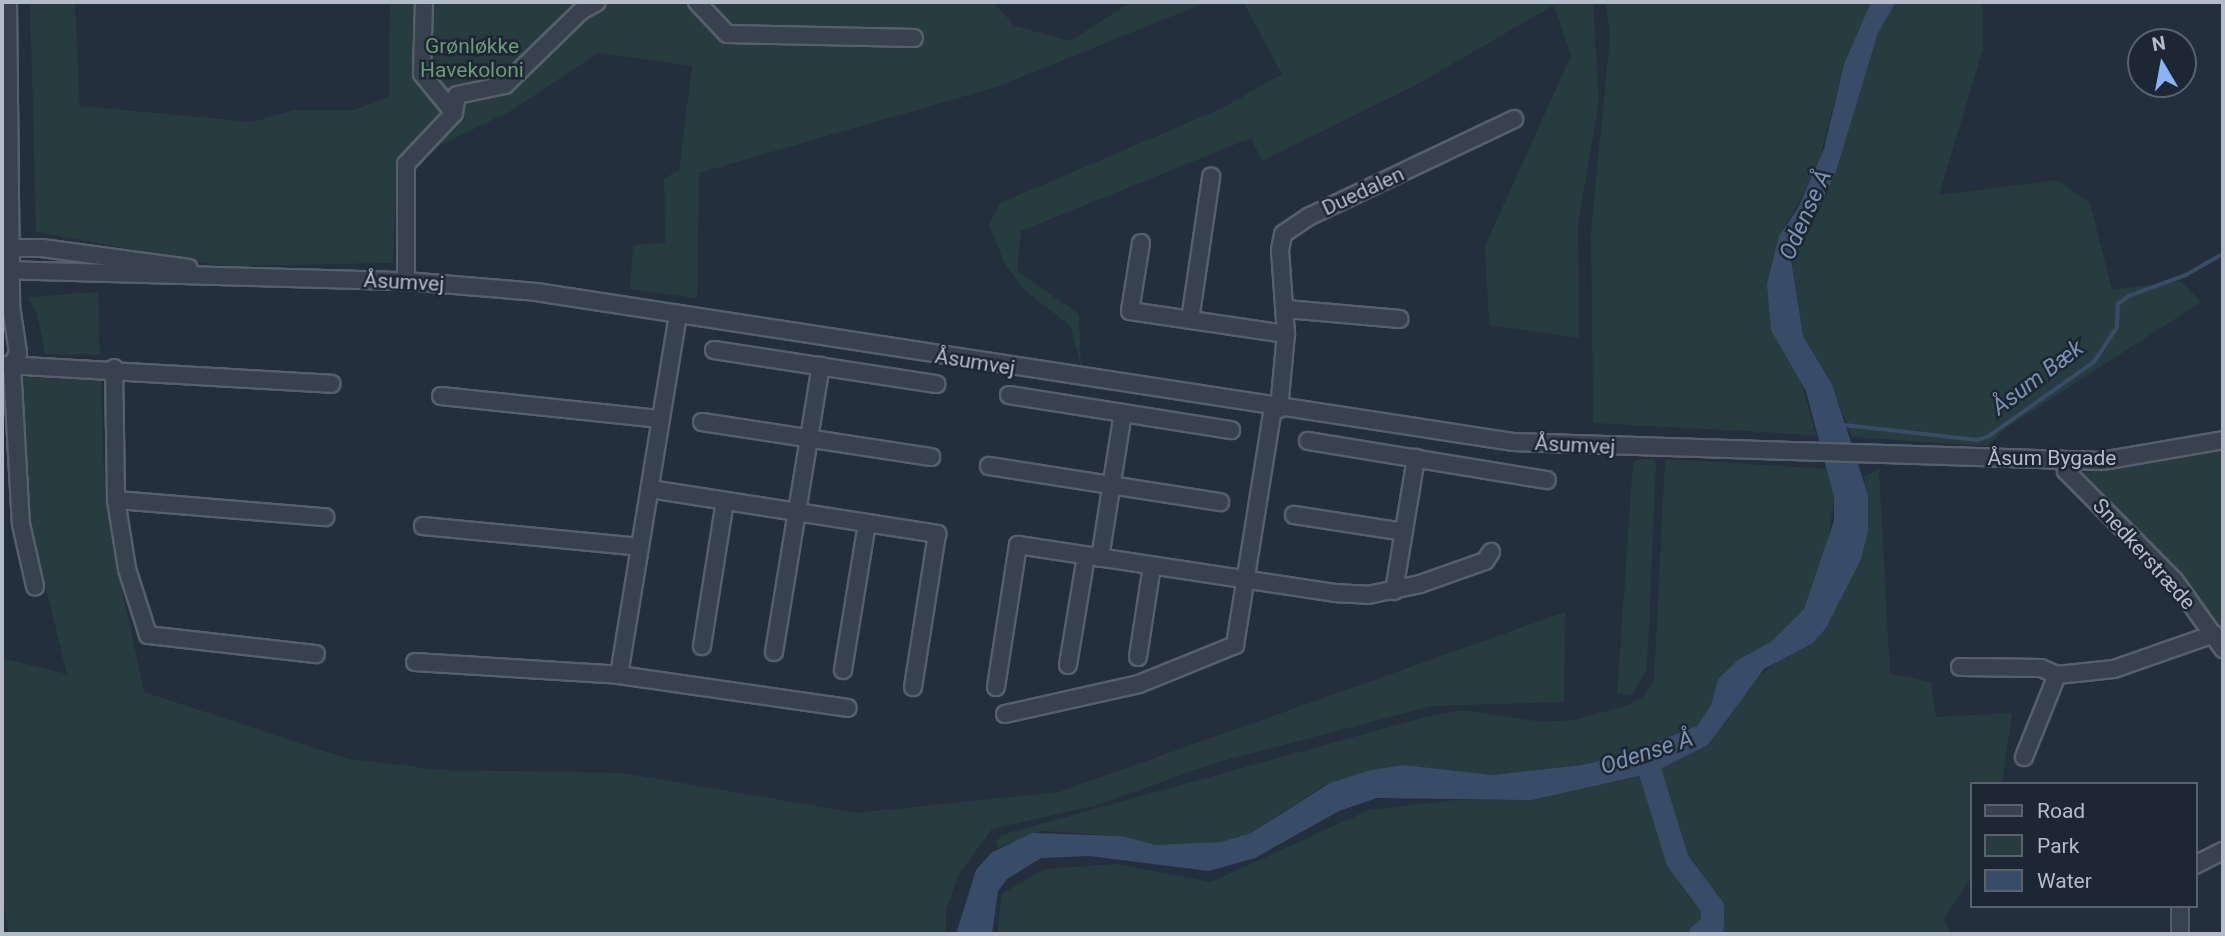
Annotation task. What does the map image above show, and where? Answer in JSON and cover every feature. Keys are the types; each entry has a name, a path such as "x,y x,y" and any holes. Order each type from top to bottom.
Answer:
{"street":[{"path":"5,363 18,353 6,270 8,2"},
{"path":"424,2 422,74 454,113"},
{"path":"406,281 406,164 454,113 457,95 505,85 581,11 597,2"},
{"path":"697,2 727,34 914,38"},
{"name":"Duedalen","path":"1276,408 1286,334 1280,250 1290,227 1514,119"},
{"path":"1190,320 1212,177"},
{"path":"1141,243 1130,311 1286,334"},
{"name":"Åsumvej","path":"6,248 124,258 253,278"},
{"name":"Åsumvej","path":"6,270 406,281 537,292 1276,408 1513,442 1878,455"},
{"path":"1286,309 1400,319"},
{"path":"620,675 678,316"},
{"name":"Åsumvej","path":"714,350 936,384"},
{"path":"5,363 331,384"},
{"path":"5,363 10,494 35,586"},
{"path":"774,652 821,366"},
{"path":"114,368 116,500 127,569 148,635 316,654"},
{"name":"Åsumvej","path":"1009,395 1231,430"},
{"path":"441,396 661,419"},
{"path":"1005,714 1139,684 1231,648 1246,580 1276,408"},
{"path":"1068,665 1111,485 1123,413"},
{"path":"702,422 931,457"},
{"name":"Åsumvej","path":"1308,440 1547,480"},
{"name":"Åsum Bygade","path":"1878,455 2065,461 2139,458 2223,440"},
{"path":"1394,591 1416,458"},
{"name":"Snedkerstræde","path":"2065,461 2066,471 2174,580 2223,649"},
{"path":"989,466 1220,502"},
{"path":"650,489 937,534 912,687"},
{"path":"116,500 325,517"},
{"path":"702,646 725,501"},
{"path":"1294,515 1404,531"},
{"path":"843,670 867,523"},
{"path":"422,526 640,547"},
{"path":"996,687 1018,545 1334,593 1394,591 1485,561 1491,552"},
{"path":"1138,657 1152,566"},
{"path":"1960,667 2041,668 2057,675 2141,663 2214,634"},
{"path":"415,662 620,675 848,708"},
{"path":"2024,757 2057,675"},
{"path":"2197,863 2223,851"},
{"path":"2180,908 2180,934"}],"green space":[{"name":"Grønløkke Havekoloni","path":"30,2 75,2 80,106 252,122 294,110 354,110 389,97 390,2 993,2 1015,26 1070,41 1131,2 1207,2 996,87 699,173 697,298 630,289 633,245 665,243 664,178 679,171 692,66 598,53 509,112 397,166 393,263 223,266 36,232"},
{"path":"1243,2 1593,2 1599,102 1578,224 1579,338 1489,325 1485,246 1571,56 1554,5 1418,84 1262,161 1251,138 1021,231 1017,271 1079,314 1081,368 1071,326 1023,289 1005,264 989,225 1000,203 1222,108 1282,74"},
{"path":"1606,2 1871,2 1844,64 1817,170 1779,236 1801,381 1816,435 1593,423 1591,232 1610,35"},
{"path":"1896,2 1983,2 1983,49 1939,195 2057,180 2090,203 2112,290 2180,281 2201,302 2006,428 1987,446 1852,437 1828,376 1803,336 1795,299 1791,260 1796,245 1819,211 1835,175 1878,33"},
{"path":"98,292 100,355 45,354 37,313 28,297"},
{"path":"38,375 101,377 104,476 114,552 144,692 348,759 441,770 623,773 856,813 1059,792 1565,612 1564,702 1432,706 1215,763 1097,805 992,829 959,874 946,909 946,934 9,934 2,892 2,658 67,674 30,522 23,378"},
{"path":"2223,450 2223,637 2183,578 2083,472"},
{"path":"1639,459 1654,460 1656,465 1647,669 1631,696 1617,693 1633,463"},
{"path":"1665,459 1827,469 1834,497 1827,550 1804,609 1772,641 1738,660 1718,679 1711,705 1696,727 1624,755 1582,765 1493,775 1404,765 1323,786 1251,833 1221,842 1160,846 1122,836 1042,831 998,848 996,841 1005,834 1425,717 1463,710 1543,722 1574,720 1629,705 1645,695 1654,680"},
{"path":"1879,469 1890,674 1931,682 1936,717 2012,713 2002,782 1969,782 1969,880 1944,919 1951,934 998,934 1001,894 1045,869 1116,864 1211,882 1369,810 1455,800 1532,800 1652,773 1709,745 1752,682 1778,661 1868,495 1864,477"}],"water":[{"name":"Odense Å","path":"1871,2 1896,2 1878,33 1835,175 1791,260 1803,336 1832,384 1868,495 1868,531 1861,559 1826,628 1813,643 1764,669 1708,745 1652,773 1532,800 1377,798 1339,811 1255,858 1209,871 1090,856 1041,858 1007,879 998,891 992,934 956,934 976,870 991,853 1032,833 1122,836 1156,845 1221,842 1251,833 1330,783 1371,770 1404,765 1493,775 1582,765 1624,755 1697,726 1711,705 1718,679 1738,660 1772,641 1804,609 1834,521 1834,497 1806,391 1771,330 1767,284 1779,236 1798,208 1824,149 1844,64"}],"waterway":[{"name":"Åsum Bæk","path":"1845,425 1977,440 1989,436 2094,362 2117,327 2118,304 2129,296 2186,275 2220,255"},
{"name":"Odense Å","path":"1646,759 1677,860 1712,907 1712,925 1700,934"}]}
